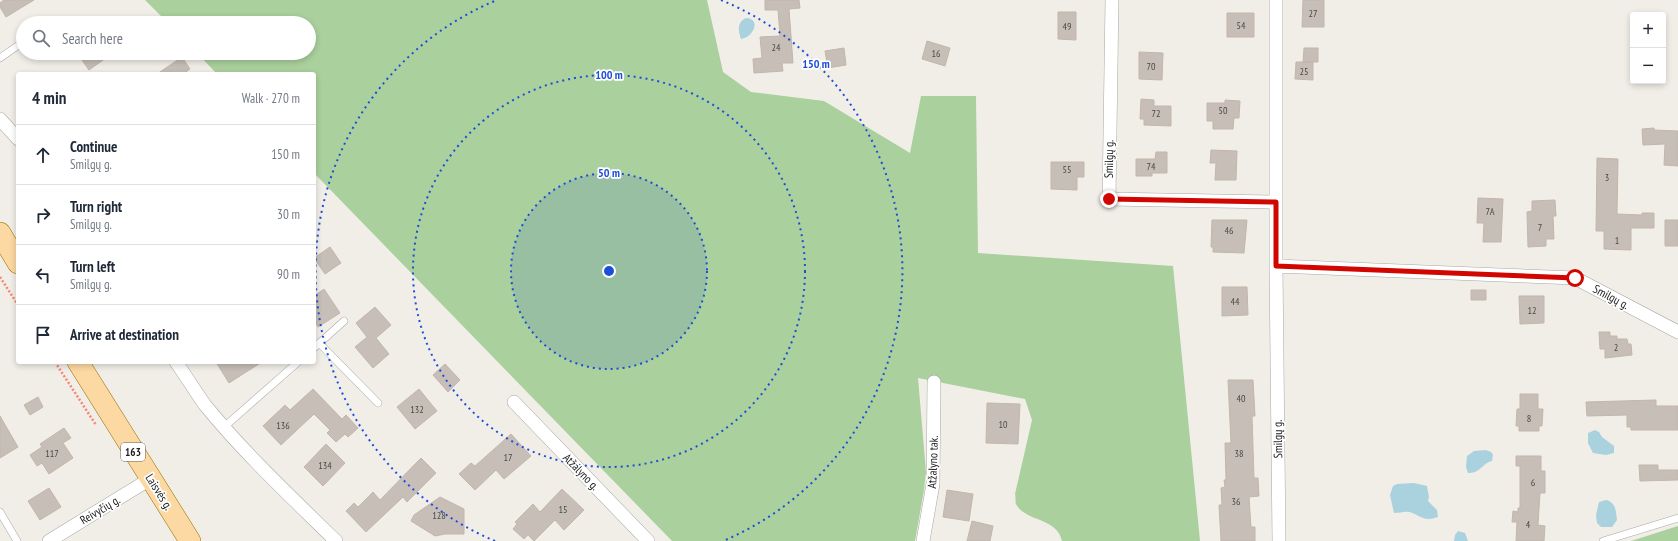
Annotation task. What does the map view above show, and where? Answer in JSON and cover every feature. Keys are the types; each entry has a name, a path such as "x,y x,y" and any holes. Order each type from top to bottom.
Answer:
{"main road":[{"path":"0,233 16,260"},
{"name":"Laisvės g.","path":"79,364 190,541"}],"street":[{"name":"Smilgų g.","path":"1112,0 1109,199 1276,202"},
{"name":"Smilgų g.","path":"1276,0 1276,266 1279,541"},
{"path":"0,119 16,138"},
{"name":"Smilgų g.","path":"1276,266 1575,278 1678,332"},
{"path":"177,364 204,403 224,427 272,480 336,541"},
{"name":"Atžalyno tak.","path":"923,541 934,484 934,382"},
{"name":"Atžalyno g.","path":"514,402 648,541"},
{"name":"Reivyčių g.","path":"49,541 150,479"}],"lane":[{"path":"0,58 16,47"},
{"path":"344,320 317,345 378,403"},
{"path":"224,427 296,364"},
{"path":"0,512 17,541"},
{"path":"1603,541 1678,518"}],"path":[{"path":"0,276 16,302"}],"green space":[{"path":"145,0 707,0 723,72 751,92 824,101 910,153 921,96 976,96 978,253 1173,266 1200,541 1062,541 1059,533 1048,523 1026,514 1020,510 1016,503 1015,494 1032,420 1025,399 918,378 926,472 915,541 672,541 316,175 316,72 215,72 204,60 316,60 316,16 161,16"},
{"path":"1678,526 1678,541 1631,541"}],"water":[{"path":"746,18 751,19 755,25 749,35 741,39 739,27 741,22"},
{"path":"1595,430 1614,446 1614,453 1606,455 1593,453 1588,443 1588,433"},
{"path":"1486,450 1491,452 1493,455 1492,461 1475,472 1468,473 1466,467 1467,456 1474,451"},
{"path":"1414,483 1427,486 1429,497 1428,501 1437,510 1438,517 1426,519 1410,512 1394,513 1390,495 1393,486 1397,484"},
{"path":"1606,500 1614,505 1616,511 1617,520 1612,527 1601,527 1597,523 1596,515 1599,502"},
{"path":"1458,531 1465,533 1468,541 1454,541 1455,535"}],"building":[{"path":"4,0 34,0 6,17 0,7 0,3"},
{"path":"765,0 799,0 800,8 789,9 793,63 782,63 783,71 754,73 753,59 762,58 760,37 780,36 778,10 765,10"},
{"path":"1303,0 1324,0 1324,27 1302,27"},
{"path":"1058,12 1076,12 1076,40 1058,39"},
{"path":"1227,13 1254,13 1254,37 1227,37"},
{"path":"927,41 950,48 945,66 922,59"},
{"path":"844,48 846,65 828,68 825,51"},
{"path":"1304,48 1318,48 1318,62 1303,62"},
{"path":"1139,52 1163,53 1162,80 1139,79"},
{"path":"82,60 103,60 89,70"},
{"path":"178,60 184,60 190,69 186,72 160,72"},
{"path":"1296,62 1313,62 1313,80 1295,79"},
{"path":"1141,99 1154,100 1154,106 1171,106 1171,126 1144,125 1144,119 1140,119"},
{"path":"1225,100 1240,101 1239,118 1234,118 1233,129 1213,129 1213,121 1207,121 1207,103 1225,103"},
{"path":"1654,128 1654,130 1678,131 1678,166 1664,165 1665,144 1643,145 1642,129"},
{"path":"1211,150 1237,151 1236,180 1215,180 1216,163 1210,163"},
{"path":"1156,152 1167,152 1167,173 1152,173 1152,176 1136,176 1136,159 1155,159"},
{"path":"1597,158 1618,159 1617,214 1642,215 1642,213 1654,213 1654,228 1631,228 1631,250 1604,249 1604,231 1596,231"},
{"path":"1051,162 1084,162 1084,177 1077,177 1077,190 1051,189"},
{"path":"1478,198 1503,199 1501,242 1483,242 1484,223 1477,223"},
{"path":"1555,200 1556,216 1553,216 1554,239 1546,239 1546,246 1528,247 1527,212 1532,211 1532,201"},
{"path":"1212,220 1247,220 1244,253 1213,252 1213,247 1211,247"},
{"path":"1665,220 1678,220 1678,246 1665,246"},
{"path":"330,247 341,263 325,274 316,261 316,257"},
{"path":"1222,287 1247,287 1248,315 1222,316"},
{"path":"324,289 340,313 318,327 316,324 316,295"},
{"path":"1471,290 1486,290 1486,300 1471,300"},
{"path":"1519,296 1544,296 1544,323 1520,324"},
{"path":"375,307 391,325 376,338 389,354 373,368 355,347 367,337 356,323"},
{"path":"1599,332 1610,332 1610,336 1617,336 1617,339 1627,339 1628,344 1631,344 1632,355 1605,358 1605,349 1600,349"},
{"path":"217,364 259,364 229,383"},
{"path":"445,364 460,380 448,392 433,375"},
{"path":"1228,380 1253,380 1255,416 1252,416 1254,478 1258,478 1259,496 1249,497 1251,527 1255,527 1255,541 1221,541 1219,505 1222,505 1221,488 1225,487 1224,480 1226,480 1225,443 1231,443"},
{"path":"313,389 342,419 346,415 358,428 348,437 345,434 336,442 327,433 330,430 314,414 281,445 263,426 285,405 290,410"},
{"path":"419,389 437,411 415,429 397,407"},
{"path":"1520,394 1538,394 1538,409 1543,409 1542,426 1539,426 1539,431 1519,431 1519,426 1516,426 1517,409 1520,409"},
{"path":"38,397 43,407 30,415 24,405"},
{"path":"1656,400 1656,406 1678,406 1678,430 1631,430 1631,427 1627,427 1627,415 1587,416 1586,402"},
{"path":"987,403 1020,404 1018,444 986,443"},
{"path":"0,416 18,447 0,458"},
{"path":"64,428 71,438 63,443 73,458 49,474 42,463 37,466 30,455 42,447 40,444"},
{"path":"511,434 531,456 504,479 496,470 475,490 459,474 471,463 475,466"},
{"path":"326,444 345,463 323,486 304,467"},
{"path":"1516,456 1541,456 1541,471 1545,471 1545,493 1540,493 1538,525 1545,526 1544,541 1516,541 1517,522 1512,522 1513,511 1518,512 1518,508 1520,508 1520,466 1516,466"},
{"path":"421,458 436,473 407,502 403,497 366,532 346,511 354,503 358,507 373,492 380,500"},
{"path":"1639,465 1658,465 1658,470 1678,470 1678,480 1640,481"},
{"path":"49,488 61,507 40,520 28,501"},
{"path":"562,489 584,510 564,530 555,520 534,541 528,535 524,539 513,529 517,524 515,522 533,504 540,512"},
{"path":"947,490 973,494 969,521 943,517"},
{"path":"440,497 464,509 464,534 445,534 435,536 411,521 414,515"},
{"path":"972,521 993,526 990,541 967,541"}],"route":[{"path":"1109,199 1276,202 1276,266 1575,278"}]}
